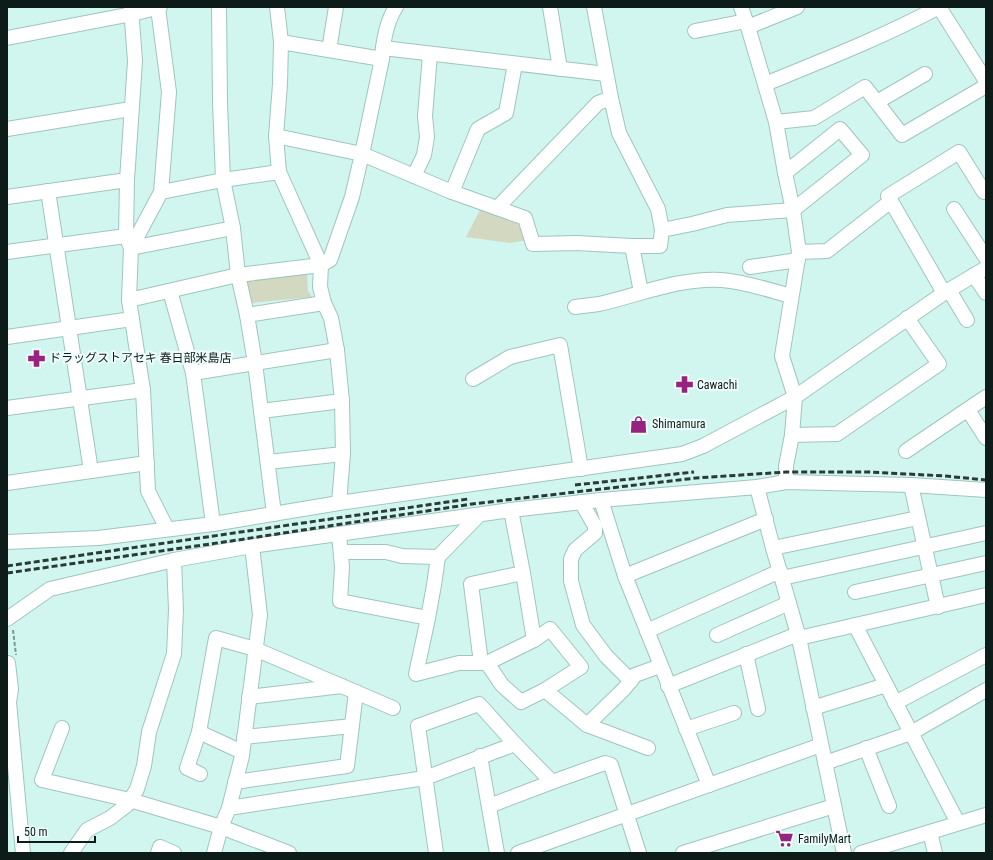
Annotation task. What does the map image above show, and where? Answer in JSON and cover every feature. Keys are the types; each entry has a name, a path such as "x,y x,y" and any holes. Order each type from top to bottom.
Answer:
{"street":[{"path":"7,38 131,11 159,7 169,92 161,192 129,242"},
{"path":"219,7 223,180 232,228 238,275 247,315 255,363 274,514"},
{"path":"277,7 281,42 280,84 276,136 279,172 321,265 320,287 324,304 331,318 337,350 342,401 343,454 339,503"},
{"path":"329,50 336,7"},
{"path":"128,300 238,275 321,265 330,260 352,197 391,14 396,7"},
{"path":"550,7 560,69"},
{"path":"276,136 362,154 452,192 525,218 533,244 576,243 660,246 662,230 658,209 619,132 606,74 594,7"},
{"path":"740,7 747,24 776,122 793,210 798,256 782,356 795,397 792,435 786,466 786,482"},
{"path":"695,31 747,24 797,7"},
{"path":"765,84 844,52 909,23 939,7 986,80"},
{"path":"131,11 135,61 127,180 129,242 128,300 143,390 148,491 167,529"},
{"path":"281,42 329,50 382,54 430,54 606,74"},
{"path":"414,176 424,155 427,137 425,116 430,54"},
{"path":"452,192 478,129 506,113 515,64"},
{"path":"877,102 925,74"},
{"path":"776,122 814,118 865,87 902,135 986,86"},
{"path":"497,208 598,103 611,98"},
{"path":"7,129 131,109"},
{"path":"662,230 727,215 793,210 862,155 840,129 785,173"},
{"path":"967,320 947,292 888,196 959,152 984,192 986,190"},
{"path":"161,192 223,180 279,172"},
{"path":"7,197 127,180"},
{"path":"48,191 91,471"},
{"path":"750,267 827,251 891,201"},
{"path":"954,209 986,258"},
{"path":"7,252 56,246 129,242 232,228"},
{"path":"632,246 641,292"},
{"path":"7,542 93,538 213,524 339,503 682,454 703,446 795,397 907,318 980,271 986,293"},
{"path":"575,307 598,304 641,292 694,281 722,280 738,282 791,296"},
{"path":"170,291 193,373 213,524"},
{"path":"247,315 324,304"},
{"path":"792,435 837,434 939,364 907,318"},
{"path":"7,337 132,319"},
{"path":"473,379 510,357 560,345 581,469"},
{"path":"193,373 337,350"},
{"path":"7,408 143,390"},
{"path":"906,451 986,397"},
{"path":"261,411 342,401"},
{"path":"968,410 986,438"},
{"path":"268,462 343,454"},
{"path":"7,483 147,463"},
{"path":"7,619 50,589 174,560 252,546 511,510 601,500 757,487 786,482 911,485 986,490"},
{"path":"911,485 938,607"},
{"path":"757,487 772,548 781,574 798,636 844,853"},
{"path":"601,500 624,576 709,785"},
{"path":"581,502 595,526 595,533 575,550 571,559 571,581 583,625 606,656 631,680"},
{"path":"511,510 534,640"},
{"path":"479,515 438,557 428,618 416,674 459,663 484,663 534,640 550,629 581,667 545,690 521,702 502,685 484,663 471,584 523,573"},
{"path":"772,548 918,518"},
{"path":"624,576 766,519"},
{"path":"647,631 781,574 986,533"},
{"path":"339,534 342,567 340,602 428,618"},
{"path":"214,853 221,827 229,808 242,752 256,649 260,615 252,546"},
{"path":"340,552 386,552 402,556 438,557"},
{"path":"71,853 87,830 110,818 127,805 137,789 144,766 149,732 174,654 176,610 174,560"},
{"path":"855,592 986,562"},
{"path":"668,686 746,654 798,636 938,607 986,595"},
{"path":"716,635 789,603"},
{"path":"855,625 958,823"},
{"path":"200,774 187,768 199,732 216,638 256,649 393,708"},
{"path":"746,654 758,709"},
{"path":"895,703 986,655"},
{"path":"8,663 11,690 8,700 11,764 23,853"},
{"path":"587,725 624,690 635,675 660,666"},
{"path":"813,708 886,685"},
{"path":"249,697 343,686"},
{"path":"545,690 587,725 648,748"},
{"path":"824,763 910,733 986,690"},
{"path":"235,782 347,766 356,692"},
{"path":"436,853 418,726 479,704 552,782"},
{"path":"686,729 734,713"},
{"path":"244,737 352,726"},
{"path":"62,728 42,780 130,800 221,827 289,853"},
{"path":"199,732 242,752"},
{"path":"229,808 425,778 515,744"},
{"path":"518,853 821,745"},
{"path":"866,748 889,806"},
{"path":"480,756 497,853"},
{"path":"489,806 605,763 611,765 639,853"},
{"path":"684,853 834,806"},
{"path":"861,853 880,850 930,832 986,815"},
{"path":"930,832 935,853"},
{"path":"158,853 160,847 174,853"}],"green space":[{"path":"481,208 523,221 528,240 510,243 466,237"},
{"path":"307,271 308,291 312,297 240,304 237,279"}],"railway":[{"path":"575,485 694,472"},
{"path":"7,573 238,540 472,504 696,478 786,472 869,472 986,480"},
{"path":"7,566 468,499"}],"place":[{"name":"ドラッグストアセキ 春日部米島店","path":"36,358"},
{"name":"Cawachi","path":"684,385"},
{"name":"Shimamura","path":"639,424"},
{"name":"FamilyMart","path":"785,839"}]}
